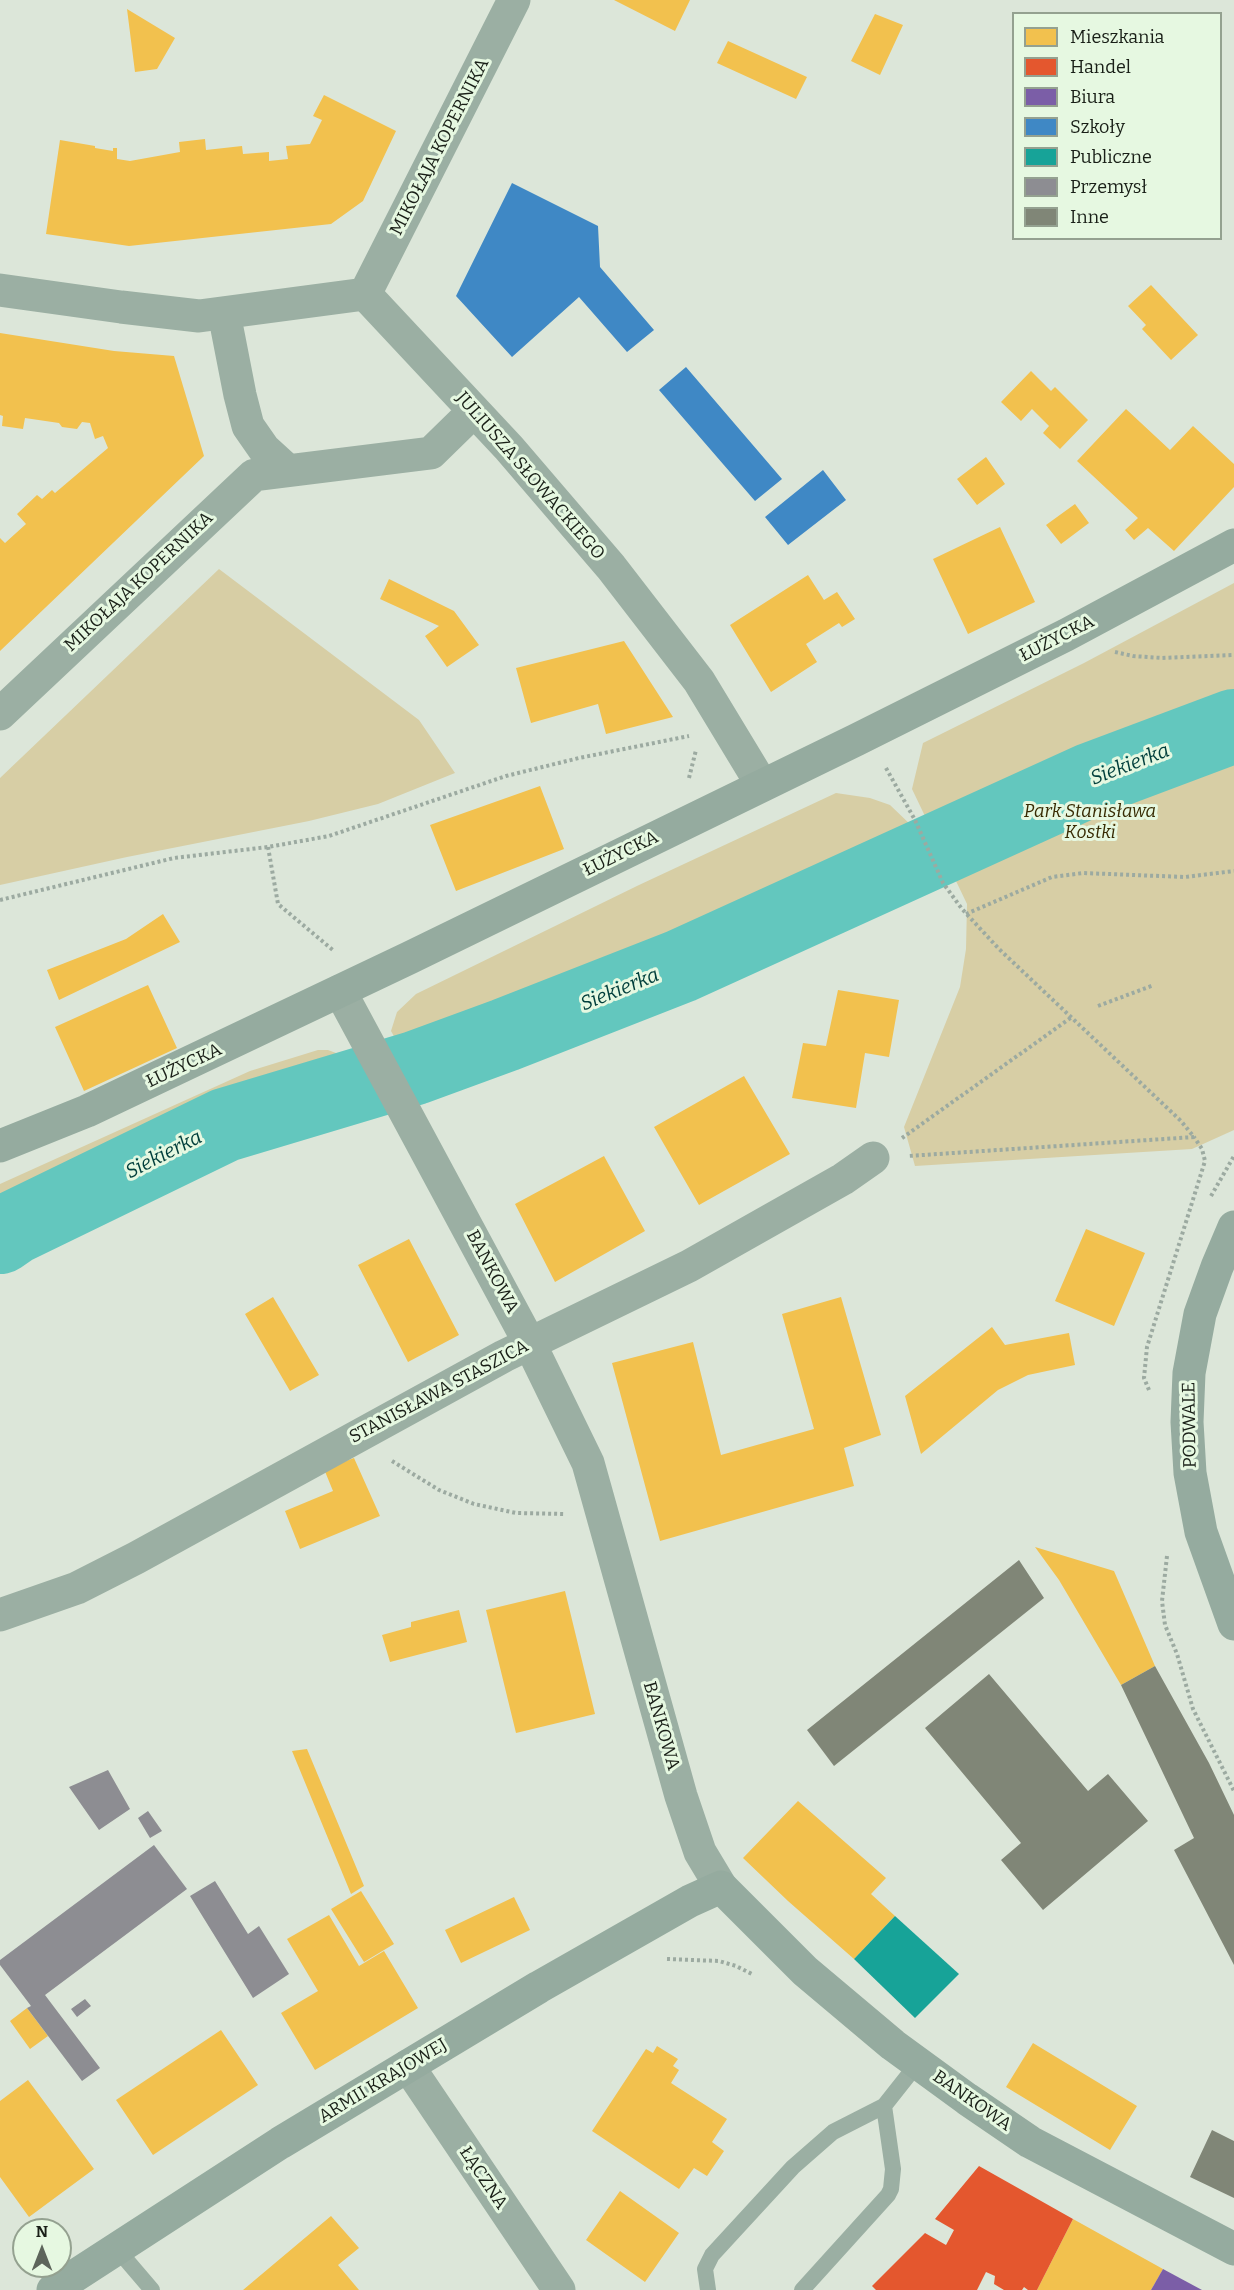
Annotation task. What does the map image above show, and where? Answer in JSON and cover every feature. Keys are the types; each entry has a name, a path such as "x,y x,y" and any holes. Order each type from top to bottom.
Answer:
{"main road":[{"name":"ŁUŻYCKA","path":"0,1146 87,1111 340,991 1066,635 1234,545"},
{"name":"PODWALE","path":"1232,1614 1201,1532 1190,1473 1187,1422 1189,1373 1200,1314 1234,1227"},
{"name":"BANKOWA","path":"721,1887 806,1971 918,2064 1030,2142 1234,2249"},
{"name":"ARMII KRAJOWEJ","path":"53,2290 280,2143 606,1947 690,1901 721,1887"}],"street":[{"name":"MIKOŁAJA KOPERNIKA","path":"365,294 514,0"},
{"path":"0,290 199,316 365,294"},
{"name":"JULIUSZA SŁOWACKIEGO","path":"365,294 474,411 611,567 699,681 762,785"},
{"path":"224,313 248,426 264,449 287,470"},
{"name":"MIKOŁAJA KOPERNIKA","path":"0,714 254,475 431,453 474,411"},
{"name":"BANKOWA","path":"340,991 530,1344 588,1463 681,1796 700,1852 721,1887"},
{"name":"STANISŁAWA STASZICA","path":"0,1615 87,1583 530,1344 689,1266 843,1179 873,1158"},
{"name":"ŁĄCZNA","path":"408,2066 559,2290"}],"lane":[{"path":"708,2290 705,2269 712,2255 793,2167 807,2152 833,2132 884,2106 918,2064"},
{"path":"802,2290 891,2189 893,2169 884,2106"},
{"path":"117,2249 152,2290"}],"path":[{"path":"1112,651 1133,656 1162,658 1234,656"},
{"path":"0,900 174,858 268,847 329,836 506,776 579,758 696,734"},
{"path":"688,780 695,762 696,742"},
{"path":"882,759 918,826 943,883 966,914 1007,957 1181,1121 1202,1149 1205,1161 1147,1347 1144,1378 1148,1390"},
{"path":"268,847 278,904 341,957"},
{"path":"966,914 1052,877 1083,873 1185,877 1234,871"},
{"path":"1098,1006 1154,985"},
{"path":"873,1158 1072,1017"},
{"path":"873,1158 1194,1137"},
{"path":"367,1431 388,1459 439,1490 474,1504 516,1514 547,1516 574,1514"},
{"path":"1168,1550 1162,1600 1165,1625 1177,1654 1193,1709 1234,1791"},
{"path":"657,1958 719,1961 736,1966 760,1980"}],"green space":[{"path":"219,569 419,720 455,773 378,804 309,821 0,885 0,778"},
{"name":"Park Stanisława Kostki","path":"1234,583 1234,1130 1192,1149 915,1166 904,1127 960,987 966,949 967,904 912,789 923,743 1084,663"},
{"path":"836,793 870,798 890,805 913,827 400,1047 391,1031 397,1012 416,994 639,885"},
{"path":"318,1050 336,1053 345,1068 225,1112 65,1185 0,1222 0,1184 250,1071"}],"building: Mieszkania":[{"path":"614,0 690,0 675,31"},
{"path":"127,9 175,38 157,69 135,72"},
{"path":"875,14 903,25 880,75 851,61"},
{"path":"728,41 807,77 796,99 717,63"},
{"path":"324,95 396,131 363,201 331,224 129,246 46,234 60,140 113,151 113,148 117,148 117,159 130,161 180,152 179,142 205,139 206,150 242,146 243,154 269,152 269,161 288,159 286,146 310,144 322,120 313,116"},
{"path":"1151,285 1198,335 1171,360 1142,329 1146,325 1128,306"},
{"path":"0,333 114,351 174,356 204,456 0,651 0,538 5,543 26,524 17,514 37,495 42,499 52,490 55,493 108,448 103,436 95,439 90,423 82,422 77,429 62,427 59,423 25,418 23,429 2,426"},
{"path":"1031,371 1051,391 1055,387 1088,420 1060,449 1043,433 1049,426 1032,409 1021,421 1001,402"},
{"path":"1126,409 1170,450 1193,426 1234,464 1234,487 1174,551 1148,528 1134,540 1125,530 1138,518 1077,461"},
{"path":"986,457 1005,484 977,505 957,479"},
{"path":"1075,504 1089,523 1061,544 1046,525"},
{"path":"1000,527 1035,602 968,634 933,559"},
{"path":"808,575 824,600 837,592 855,619 842,627 839,623 806,644 817,662 771,692 730,625"},
{"path":"389,579 454,611 479,645 447,667 425,636 439,626 380,599"},
{"path":"624,641 673,717 606,734 598,704 531,723 516,668"},
{"path":"540,786 564,849 456,891 430,825"},
{"path":"163,914 180,942 59,1000 47,970 126,939"},
{"path":"148,985 177,1048 84,1091 55,1027"},
{"path":"838,990 899,1000 889,1057 865,1053 856,1108 792,1098 803,1043 826,1046"},
{"path":"744,1076 790,1154 699,1205 654,1127"},
{"path":"604,1156 645,1231 555,1282 515,1204"},
{"path":"1086,1229 1145,1253 1114,1326 1055,1301"},
{"path":"409,1239 459,1335 408,1362 358,1265"},
{"path":"273,1297 319,1375 290,1391 245,1314"},
{"path":"841,1297 881,1435 844,1448 854,1486 660,1541 612,1363 693,1342 721,1455 814,1429 782,1314"},
{"path":"992,1327 1005,1345 1069,1333 1075,1365 1028,1375 998,1390 921,1454 905,1396"},
{"path":"354,1458 380,1516 300,1549 285,1511 333,1491 324,1469"},
{"path":"1035,1547 1114,1571 1155,1666 1121,1685 1059,1580"},
{"path":"565,1591 595,1714 516,1733 486,1610"},
{"path":"459,1610 467,1642 390,1662 382,1635 411,1627 411,1622"},
{"path":"307,1749 364,1886 351,1894 292,1751"},
{"path":"798,1801 886,1878 871,1894 895,1916 854,1959 743,1858"},
{"path":"361,1891 394,1944 364,1962 331,1909"},
{"path":"514,1897 530,1930 461,1963 445,1930"},
{"path":"329,1915 359,1966 384,1951 418,2008 315,2070 281,2013 318,1991 287,1939"},
{"path":"27,2008 48,2036 30,2049 10,2021"},
{"path":"221,2030 258,2085 153,2155 116,2100"},
{"path":"1033,2043 1137,2106 1110,2150 1006,2087"},
{"path":"657,2046 678,2059 673,2066 679,2070 671,2083 727,2119 712,2142 724,2151 707,2176 694,2168 679,2189 592,2131 646,2049 653,2053"},
{"path":"28,2080 94,2169 29,2217 0,2177 0,2101"},
{"path":"620,2191 679,2233 645,2282 586,2240"},
{"path":"331,2216 359,2248 338,2265 359,2290 243,2290"},
{"path":"1073,2219 1163,2269 1151,2290 1037,2290"}],"building: Handel":[{"path":"979,2166 1073,2219 1037,2290 1028,2290 1024,2287 1022,2290 1004,2290 994,2284 995,2276 986,2272 977,2290 876,2290 872,2286 925,2233 946,2245 954,2230 935,2219"}],"building: Biura":[{"path":"1163,2269 1202,2290 1151,2290"}],"building: Szkoły":[{"path":"512,183 598,226 600,267 654,330 627,352 579,297 512,357 456,296"},
{"path":"686,367 782,479 755,501 659,390"},
{"path":"823,470 846,500 788,545 765,517"}],"building: Publiczne":[{"path":"895,1916 959,1974 915,2018 854,1959"}],"building: Przemysł":[{"path":"108,1770 130,1809 99,1830 69,1787"},
{"path":"148,1811 162,1831 150,1838 138,1818"},
{"path":"154,1845 187,1889 45,1995 100,2068 82,2081 27,2008 31,2006 0,1965 0,1960"},
{"path":"215,1881 248,1934 259,1926 289,1974 253,1998 190,1896"},
{"path":"85,1999 91,2006 77,2017 71,2009"}],"building: Inne":[{"path":"1019,1560 1044,1598 834,1766 807,1730"},
{"path":"1155,1666 1209,1763 1234,1815 1234,1965 1174,1850 1194,1838 1121,1685"},
{"path":"989,1674 1088,1791 1108,1774 1148,1821 1043,1910 1001,1860 1021,1843 925,1728"},
{"path":"1212,2130 1234,2141 1234,2198 1190,2177"}],"waterway":[{"name":"Siekierka","path":"0,1237 13,1228 225,1125 415,1068 681,966 1090,780 1234,726"}]}
